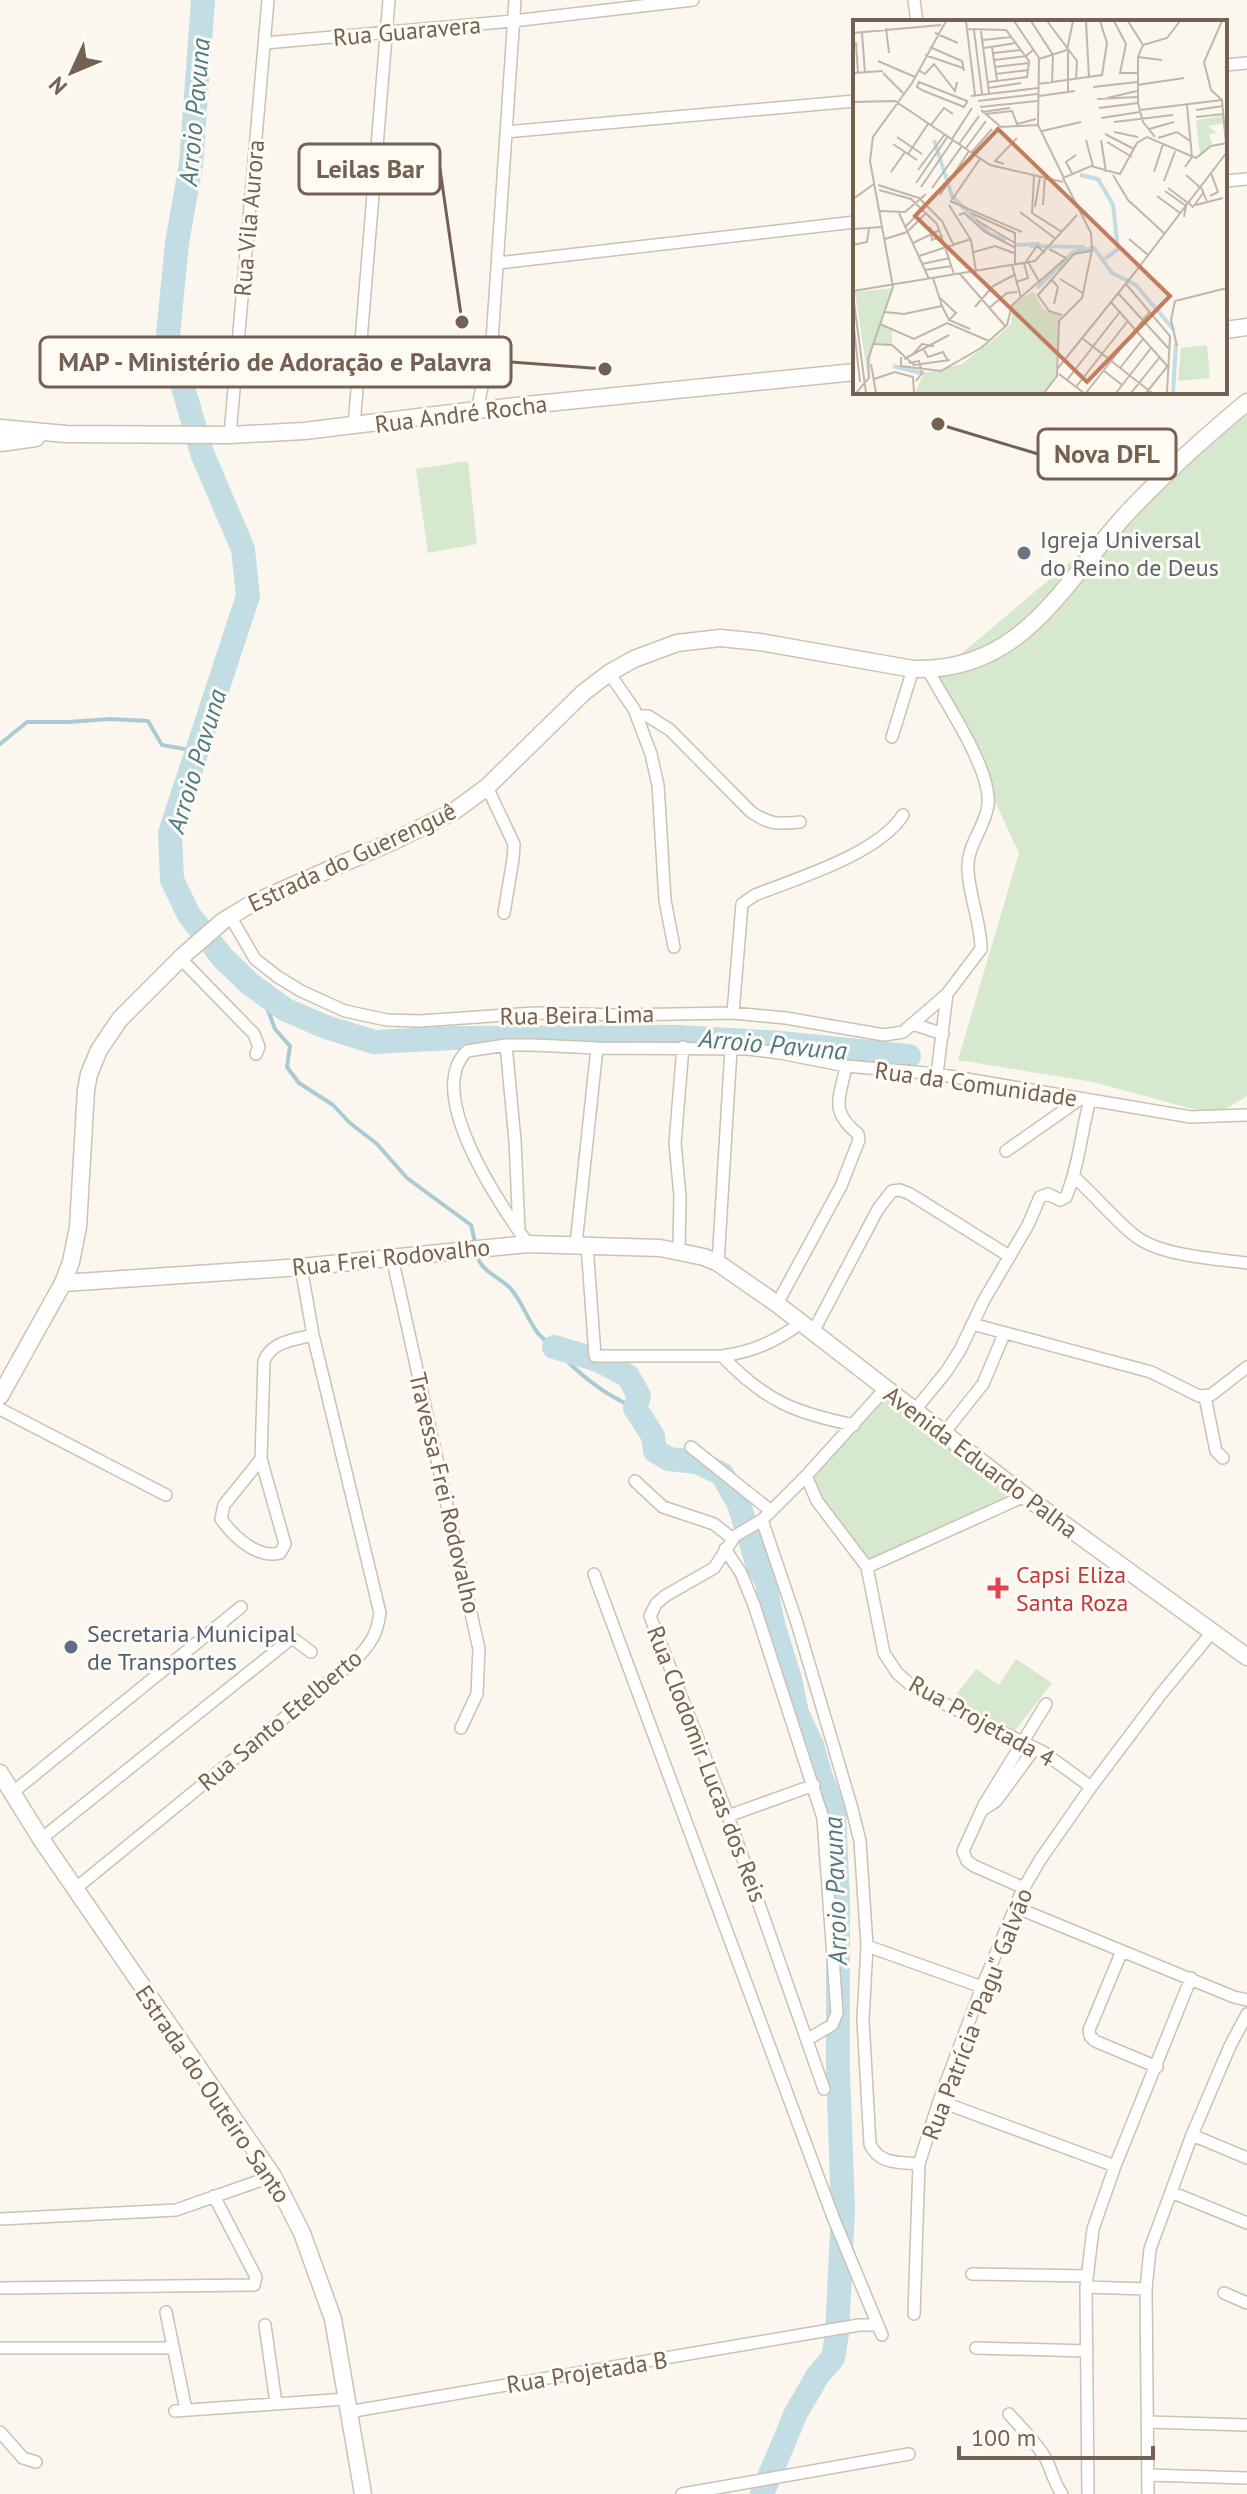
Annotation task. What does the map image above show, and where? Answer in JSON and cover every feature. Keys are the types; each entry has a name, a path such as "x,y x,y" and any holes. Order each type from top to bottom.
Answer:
{"main road":[{"path":"1227,330 1247,327"},
{"name":"Rua André Rocha","path":"0,428 66,434 227,435 354,426 477,410 853,372"},
{"name":"Estrada do Guerenguê","path":"0,1396 63,1283 71,1262 78,1227 86,1090 99,1050 120,1019 183,956 226,919 251,904 453,812 487,787 554,719 609,673 653,651 697,639 720,638 921,670 953,666 994,653 1033,624 1167,471 1247,402"},
{"name":"Rua André Rocha","path":"0,443 66,434"},
{"name":"Rua Frei Rodovalho","path":"63,1283 301,1267 502,1245 523,1238 660,1248 718,1263"},
{"name":"Avenida Eduardo Palha","path":"718,1263 777,1304 1025,1496 1247,1657"},
{"name":"Estrada do Outeiro Santo","path":"0,1773 41,1839 273,2176 302,2233 326,2296 338,2342 363,2494"}],"street":[{"name":"Rua Vila Aurora","path":"227,435 268,0"},
{"path":"354,426 389,0"},
{"path":"477,410 492,341 515,0"},
{"name":"Rua Guaravera","path":"265,43 513,21 693,0"},
{"path":"914,0 917,20"},
{"path":"1227,65 1247,63"},
{"path":"506,132 853,101"},
{"path":"1227,181 1247,179"},
{"path":"498,263 853,222"},
{"path":"892,737 921,670"},
{"name":"Rua Beira Lima","path":"226,919 265,968 322,1002 368,1017 420,1021 535,1013 733,1013 786,1018 870,1035 895,1034 913,1024 947,994 981,949 968,870 972,847 986,816 988,797 978,762 921,670"},
{"path":"609,673 637,716 651,754 658,785 665,900 674,947"},
{"path":"637,716 648,716 670,730 751,812 769,823 800,822"},
{"path":"487,787 514,844 504,913"},
{"path":"733,1013 742,904 755,895 866,848 896,827 903,815"},
{"path":"183,956 254,1034 259,1047 256,1054"},
{"path":"937,1074 947,994"},
{"path":"913,1024 943,1034"},
{"path":"506,1045 523,1238"},
{"name":"Rua da Comunidade","path":"523,1238 478,1165 461,1128 456,1102 456,1067 467,1051 506,1045 683,1047 780,1053 846,1066 937,1074 1191,1117 1247,1115"},
{"path":"679,1251 680,1196 675,1143 683,1047"},
{"path":"597,1048 582,1244 595,1356 741,1354 807,1328 878,1209 892,1191 910,1194 1009,1256"},
{"path":"718,1263 731,1049"},
{"path":"777,1304 841,1186 859,1140 858,1134 844,1123 840,1113 846,1066"},
{"path":"1006,1151 1085,1099"},
{"path":"914,1411 960,1350 1040,1197 1048,1194 1064,1199 1074,1177 1085,1099"},
{"path":"1074,1177 1139,1238 1180,1252 1247,1263"},
{"name":"Travessa Frei Rodovalho","path":"392,1257 479,1649 477,1694 461,1728"},
{"name":"Rua Santo Etelberto","path":"75,1889 355,1660 371,1644 378,1631 380,1613 313,1335 301,1267"},
{"path":"972,1324 1151,1372 1205,1397 1247,1367"},
{"path":"944,1433 983,1384 1004,1334"},
{"path":"261,1459 224,1505 221,1519 253,1548 273,1555 280,1553 285,1544 261,1459 264,1361 266,1354 279,1344 313,1335"},
{"path":"722,1356 749,1382 778,1403 817,1417 854,1425"},
{"name":"Rua Clodomir Lucas dos Reis","path":"824,2089 728,1816 650,1616 665,1596 714,1568 731,1541 771,1511 885,1389"},
{"path":"1205,1397 1216,1451 1223,1458"},
{"path":"0,1409 166,1495"},
{"path":"691,1447 771,1511"},
{"name":"Rua Projetada 4","path":"806,1476 817,1501 867,1567 881,1644 897,1673 911,1685 945,1704 1035,1748 1091,1787"},
{"path":"635,1481 663,1507 714,1524 731,1541 814,1785 826,1836 837,2013 832,2025 808,2039"},
{"path":"867,1567 1025,1496"},
{"path":"758,1522 797,1623 860,1841 867,1946 863,2020 870,2144 872,2150 889,2162 919,2164"},
{"name":"Rua Clodomir Lucas dos Reis","path":"594,1574 833,2217 880,2330 859,2325 826,2331"},
{"path":"12,1793 241,1607"},
{"name":"Rua Patrícia \"Pagu\" Galvão","path":"914,2314 919,2164 939,2101 1015,1907 1040,1860 1091,1787 1213,1631"},
{"path":"41,1839 289,1640 301,1642 311,1652"},
{"path":"1024,1888 974,1866 967,1861 963,1851 981,1810 1046,1704"},
{"path":"981,1810 996,1801 1035,1748"},
{"path":"728,1816 814,1785"},
{"path":"1015,1907 1247,2000"},
{"path":"867,1946 982,1987"},
{"path":"1122,1951 1089,2030 1090,2036 1095,2041 1157,2067"},
{"path":"1088,2494 1087,2282 1093,2229 1115,2166 1191,1978"},
{"path":"1148,2494 1146,2289 1153,2236 1192,2135 1247,2014"},
{"path":"939,2101 1115,2166"},
{"path":"1192,2135 1247,2158"},
{"path":"0,2219 162,2212 186,2207 273,2176"},
{"path":"1171,2192 1247,2223"},
{"path":"0,2288 254,2285 256,2277 214,2196"},
{"path":"972,2274 1146,2289"},
{"path":"1224,2293 1247,2303"},
{"path":"0,2348 172,2348 166,2312"},
{"path":"265,2325 276,2403"},
{"name":"Rua Projetada B","path":"172,2348 181,2411 276,2403 347,2405 826,2331"},
{"path":"976,2348 1087,2351"},
{"path":"1009,2414 1048,2463 1062,2494"},
{"path":"1148,2422 1247,2425"},
{"path":"0,2432 23,2458 36,2462"},
{"path":"682,2494 909,2454"},
{"path":"1148,2475 1247,2478"}],"green space":[{"path":"1247,413 1247,1096 1215,1115 1093,1082 958,1060 1019,853 936,675"},
{"path":"468,461 477,544 428,553 416,469"},
{"path":"885,1396 1015,1496 867,1567 800,1484"},
{"path":"1016,1659 1052,1683 1006,1742 946,1708 976,1669 999,1685"}],"waterway":[{"name":"Arroio Pavuna","path":"203,0 191,164 177,243 168,335 202,453 243,549 248,596 170,833 172,880 189,915 223,958 250,984 286,1010 374,1042 453,1038 680,1037 909,1056"},
{"path":"0,744 27,722 110,719 148,721 162,745 196,751"},
{"path":"250,984 265,1002 275,1029 290,1046 287,1067 299,1083 333,1105 377,1144 407,1178 471,1225 476,1246"},
{"path":"477,1255 487,1270 511,1289 541,1337 592,1383 635,1408"},
{"name":"Arroio Pavuna","path":"554,1347 598,1360 628,1376 639,1396 635,1408 653,1436 655,1451 669,1459 697,1462 722,1474 739,1504 758,1566 769,1585 767,1594 773,1624 797,1713 812,1745 834,1809 843,2211 837,2334 833,2358 818,2375 796,2413 762,2494"}],"place":[{"name":"Leilas Bar","path":"462,322"},
{"name":"MAP - Ministério de Adoração e Palavra","path":"605,369"},
{"name":"Nova DFL","path":"938,424"},
{"name":"Igreja Universal do Reino de Deus","path":"1024,553"},
{"name":"Capsi Eliza Santa Roza","path":"998,1588"},
{"name":"Secretaria Municipal de Transportes","path":"71,1647"}]}
